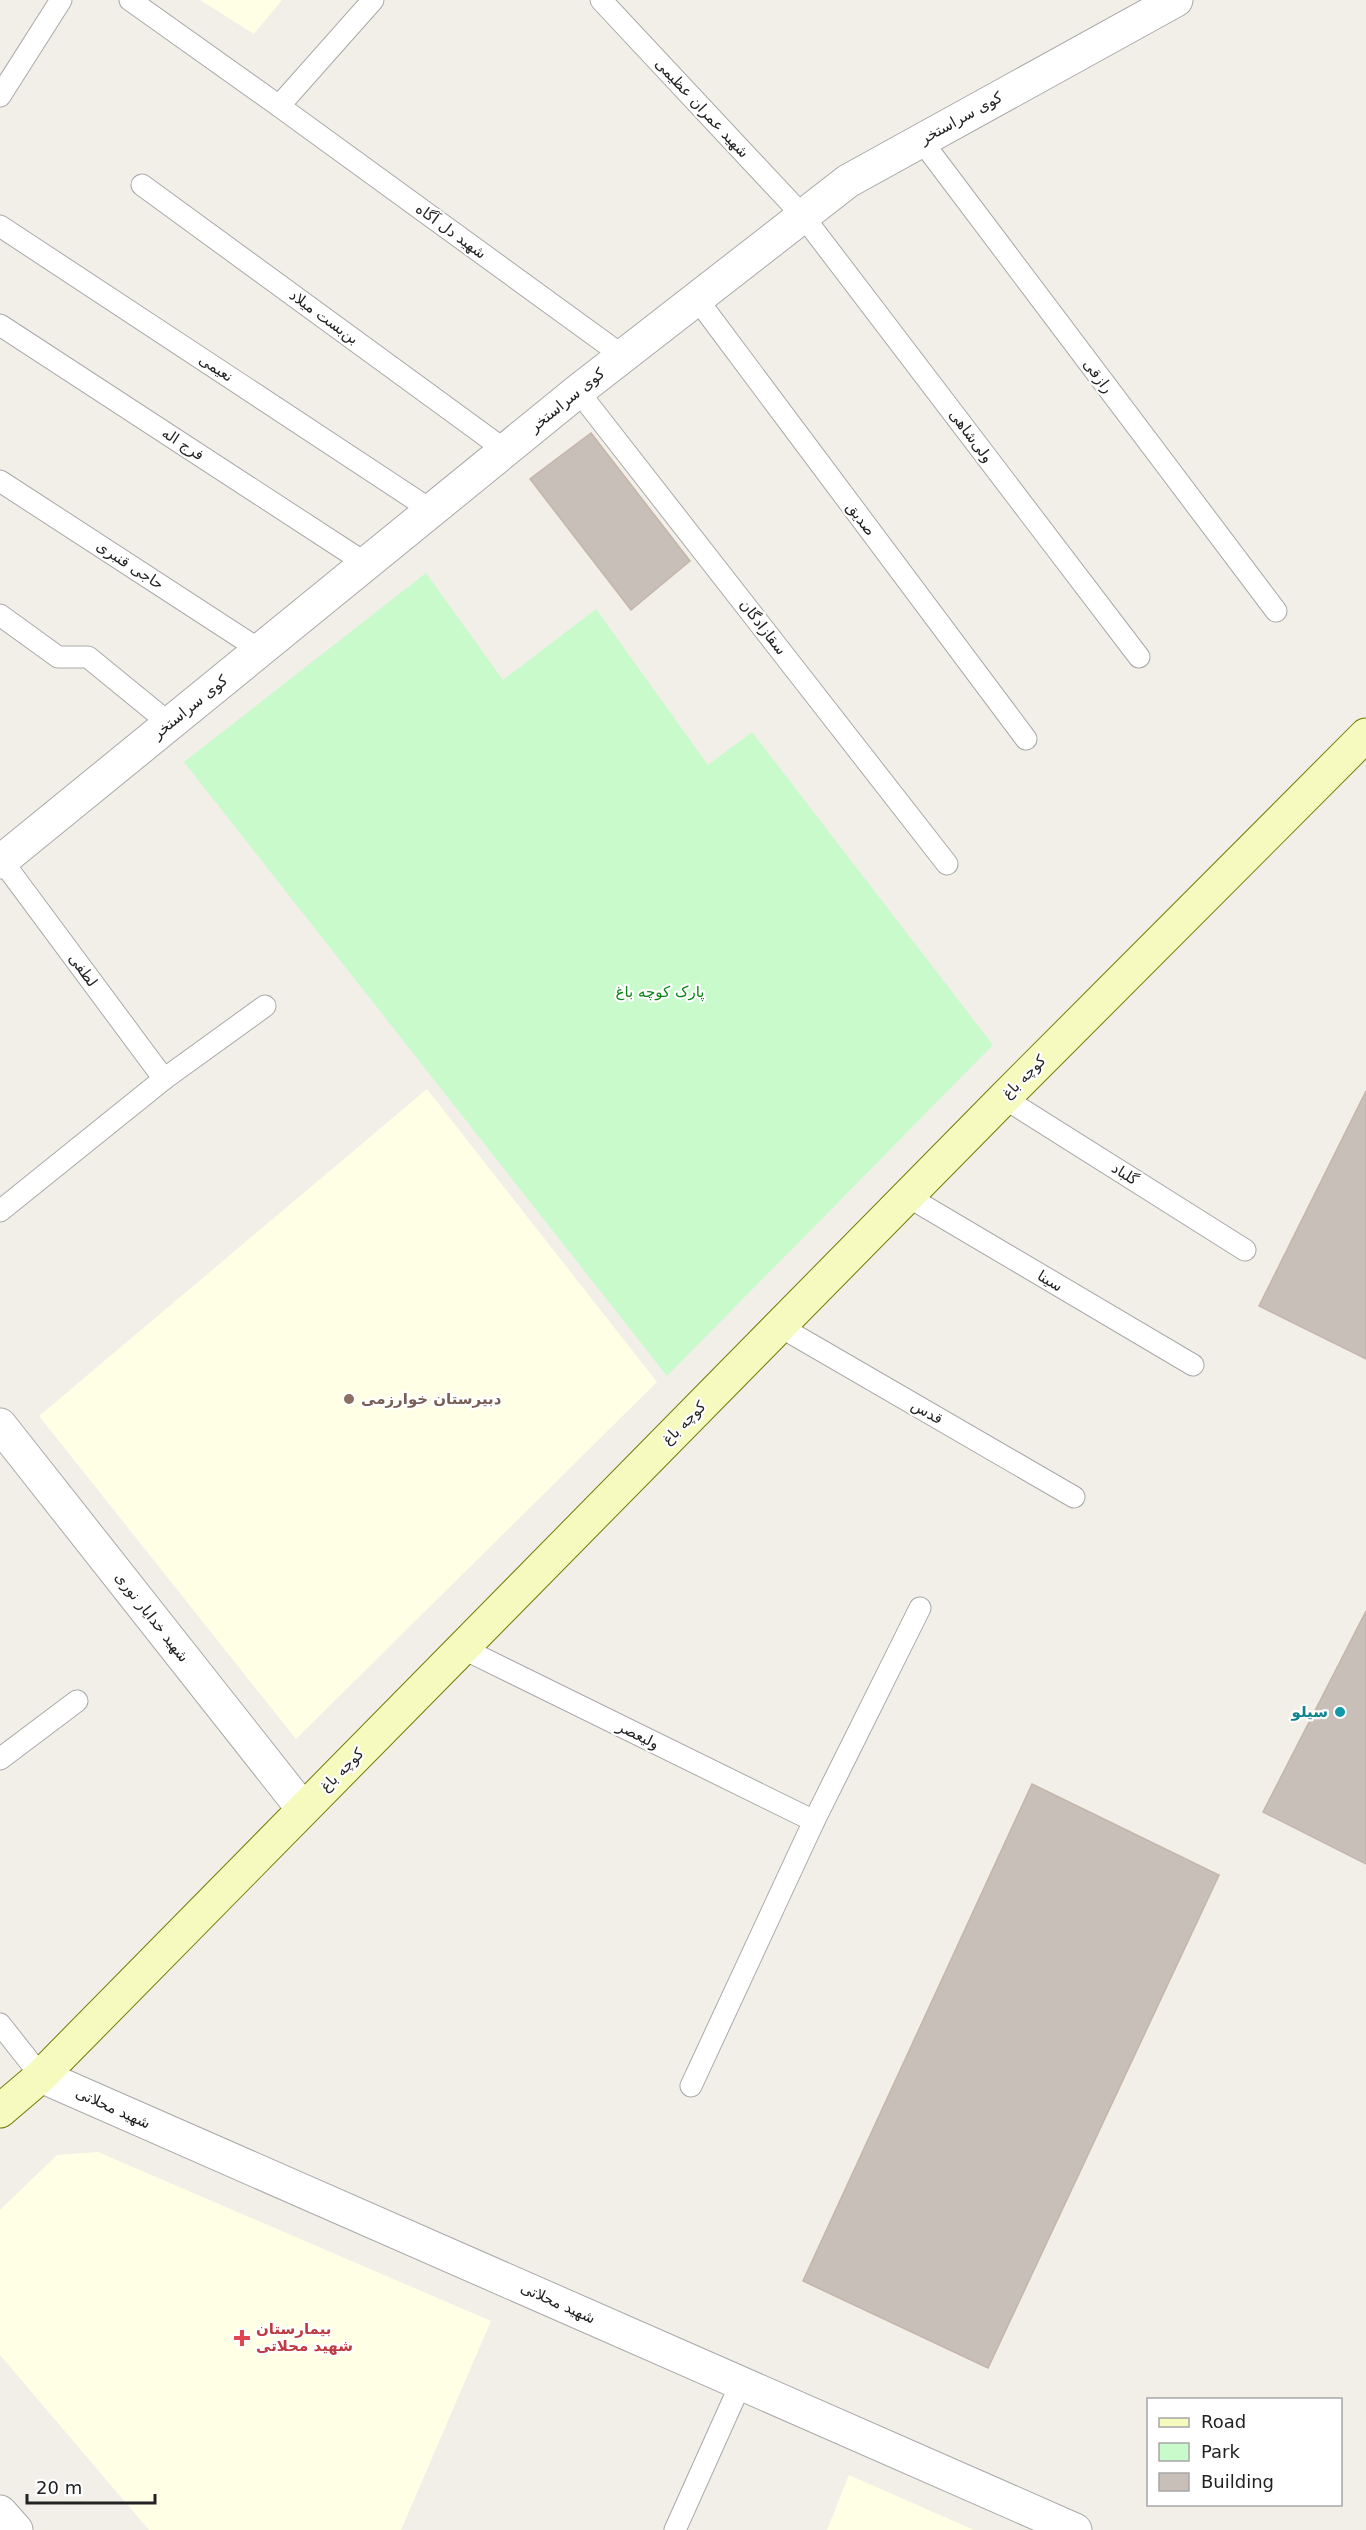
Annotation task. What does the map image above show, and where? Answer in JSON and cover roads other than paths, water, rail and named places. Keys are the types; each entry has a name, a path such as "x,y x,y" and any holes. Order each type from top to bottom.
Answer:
{"main road":[{"name":"کوچه باغ","path":"0,2111 41,2076 907,1196 1366,735"}],"street":[{"name":"کوی سراستخر","path":"1,860 578,391 848,181 1176,0"},
{"name":"شهید خدایار نوری","path":"0,1425 303,1809"},
{"name":"شهید محلاتی","path":"41,2076 1075,2530"},
{"path":"0,2512 16,2530"}],"lane":[{"path":"0,96 61,0"},
{"name":"شهید دل آگاه","path":"130,0 623,356"},
{"path":"279,106 373,0"},
{"name":"شهید عمران عظیمی","path":"602,0 803,216"},
{"name":"رازقی","path":"921,140 1276,611"},
{"name":"بن‌بست میلاد","path":"142,185 505,450"},
{"name":"ولی‌شاهی","path":"803,216 1139,657"},
{"name":"نعیمی","path":"0,226 431,510"},
{"name":"صدیق","path":"697,299 1026,739"},
{"name":"فرج اله","path":"0,325 365,563"},
{"name":"سقازادگان","path":"578,391 947,864"},
{"name":"حاجی قنبری","path":"0,481 260,650"},
{"path":"0,615 58,657 88,657 170,724"},
{"name":"لطفی","path":"1,860 164,1079"},
{"path":"0,1211 164,1079 265,1006"},
{"name":"گلباد","path":"1004,1098 1245,1250"},
{"name":"سینا","path":"907,1196 1193,1365"},
{"name":"قدس","path":"779,1326 1074,1497"},
{"path":"691,2086 814,1821 920,1608"},
{"name":"ولیعصر","path":"462,1648 814,1821"},
{"path":"0,1759 77,1701"},
{"path":"0,2024 41,2076"},
{"path":"675,2530 741,2383"}],"place":[{"name":"دبیرستان خوارزمی","path":"349,1399"},
{"name":"سیلو","path":"1340,1712"},
{"name":"بیمارستان شهید محلاتی","path":"242,2338"}],"park label":[{"name":"پارک کوچه باغ","path":"660,992"}]}
